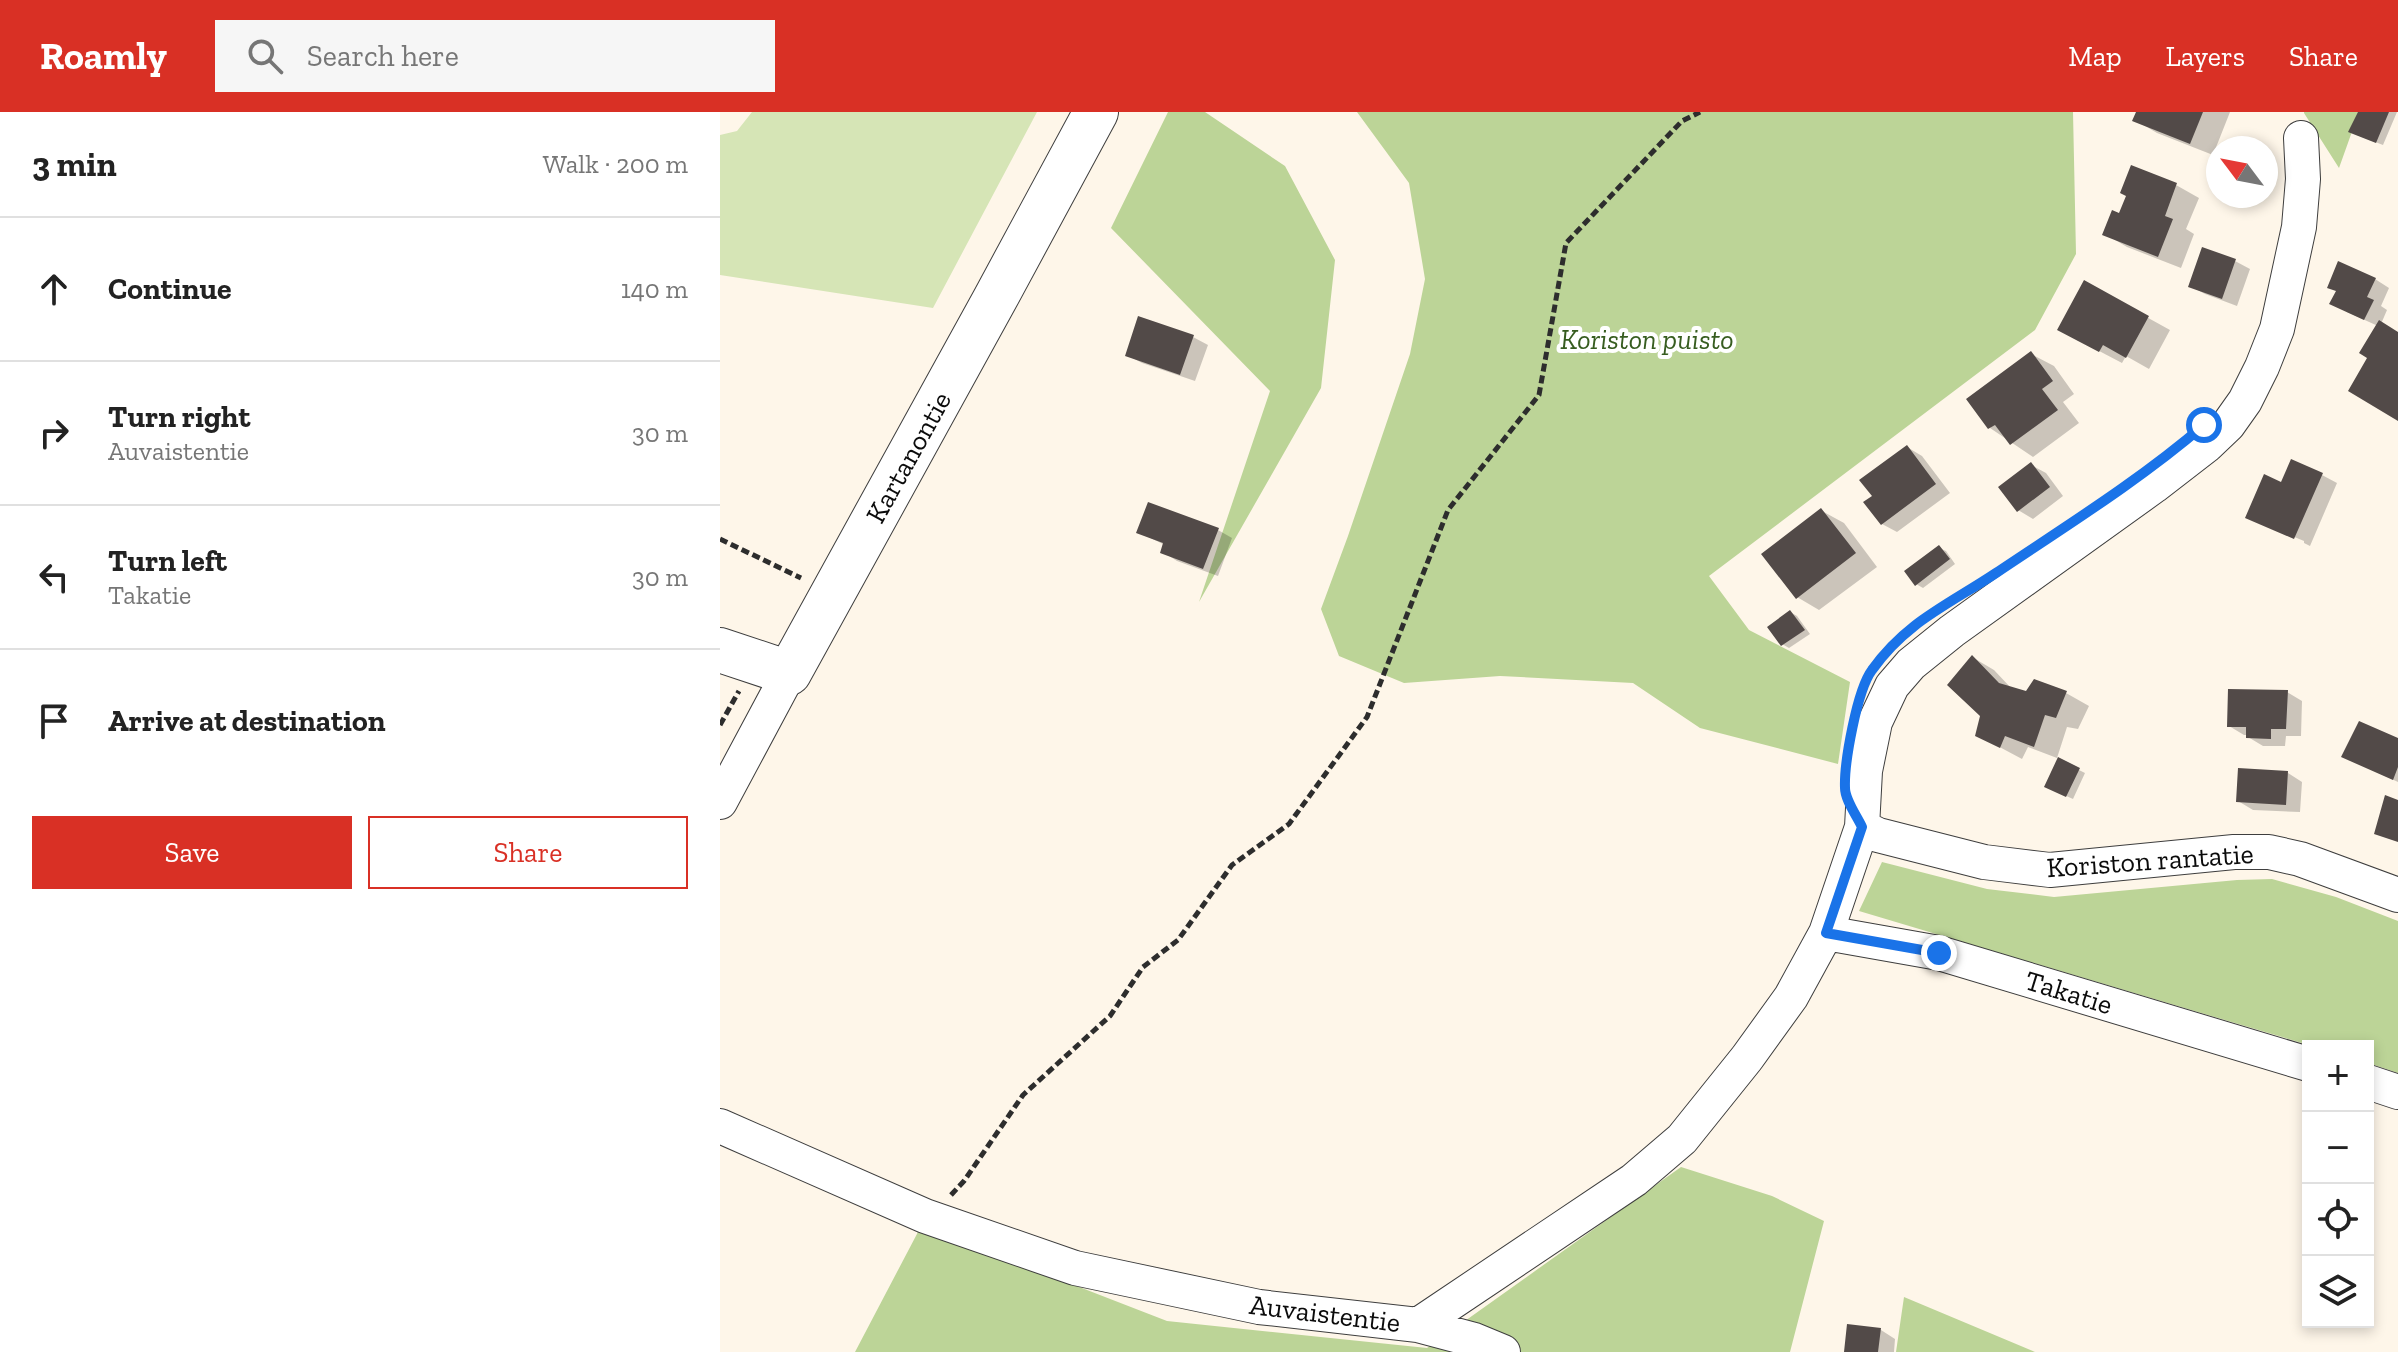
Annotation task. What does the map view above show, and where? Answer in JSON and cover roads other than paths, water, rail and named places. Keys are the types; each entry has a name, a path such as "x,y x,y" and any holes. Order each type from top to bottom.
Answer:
{"street":[{"name":"Kartanontie","path":"720,802 1096,112"},
{"path":"1862,827 1865,771 1875,722 1892,686 1911,664 2196,453 2228,425 2245,401 2277,329 2289,281 2299,227 2303,179 2301,138"},
{"path":"720,650 789,673"},
{"name":"Koriston rantatie","path":"1862,827 1878,835 1984,862 2050,870 2234,852 2269,852 2300,859 2398,895"},
{"name":"Auvaistentie","path":"720,1126 925,1216 1075,1268 1259,1307 1418,1325 1634,1180 1682,1139 1791,997 1826,933 1862,827"},
{"name":"Takatie","path":"1826,933 1939,953 2302,1062"},
{"path":"2374,1084 2398,1092"},
{"path":"1418,1325 1474,1340 1503,1352"}],"park label":[{"name":"Koriston puisto","path":"1647,339"}]}
